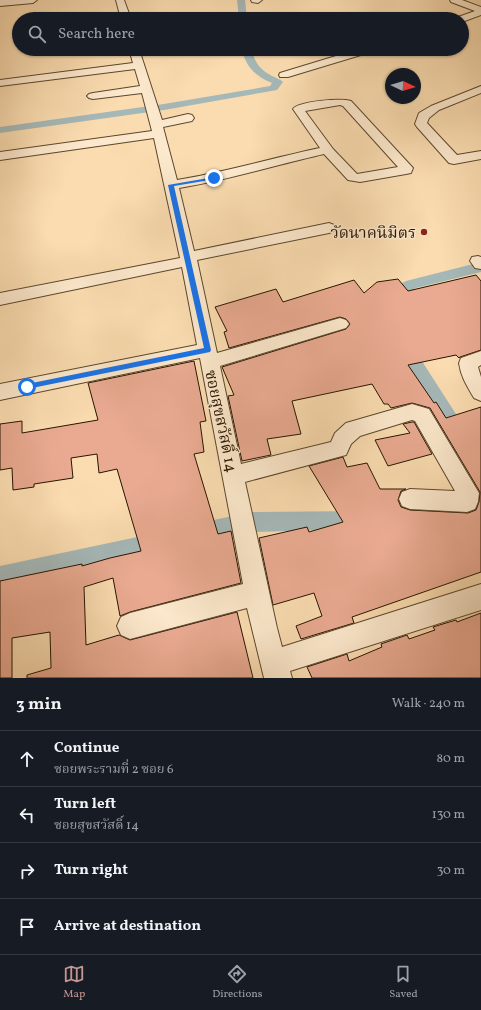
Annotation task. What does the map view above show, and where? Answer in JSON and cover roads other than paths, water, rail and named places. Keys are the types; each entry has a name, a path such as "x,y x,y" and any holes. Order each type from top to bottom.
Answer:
{"street":[{"path":"0,3 33,0"},
{"path":"120,0 124,12"},
{"path":"454,0 481,11"},
{"path":"469,16 481,11"},
{"name":"ซอยสุขสวัสดิ์ 14","path":"136,56 155,119 188,259 264,628 276,671"},
{"path":"284,75 347,56"},
{"path":"0,83 139,65"},
{"path":"481,88 435,108 423,116 421,124 454,160 481,155"},
{"path":"93,96 145,89"},
{"path":"340,102 347,103 406,168 406,170 360,178 353,177 327,150 299,109 340,102"},
{"path":"0,156 155,119 188,118"},
{"path":"171,185 214,178 277,161 327,150"},
{"path":"0,298 329,228"},
{"path":"0,392 209,356 340,324"},
{"path":"481,358 468,363 471,377 481,393"},
{"path":"233,475 339,449 342,439 353,429 412,412 422,415 468,493 467,502 410,499"},
{"path":"130,626 257,593"},
{"path":"276,671 481,597"}],"waterway":[{"path":"241,0 242,12"},
{"path":"0,130 164,107 273,88 278,82 261,74 253,66 248,56"},
{"path":"390,303 394,294 411,284 481,267"},
{"path":"403,345 481,469"},
{"path":"195,534 251,522 362,520"},
{"path":"0,577 161,542"}],"place":[{"name":"วัดนาคนิมิตร","path":"424,232"}]}
